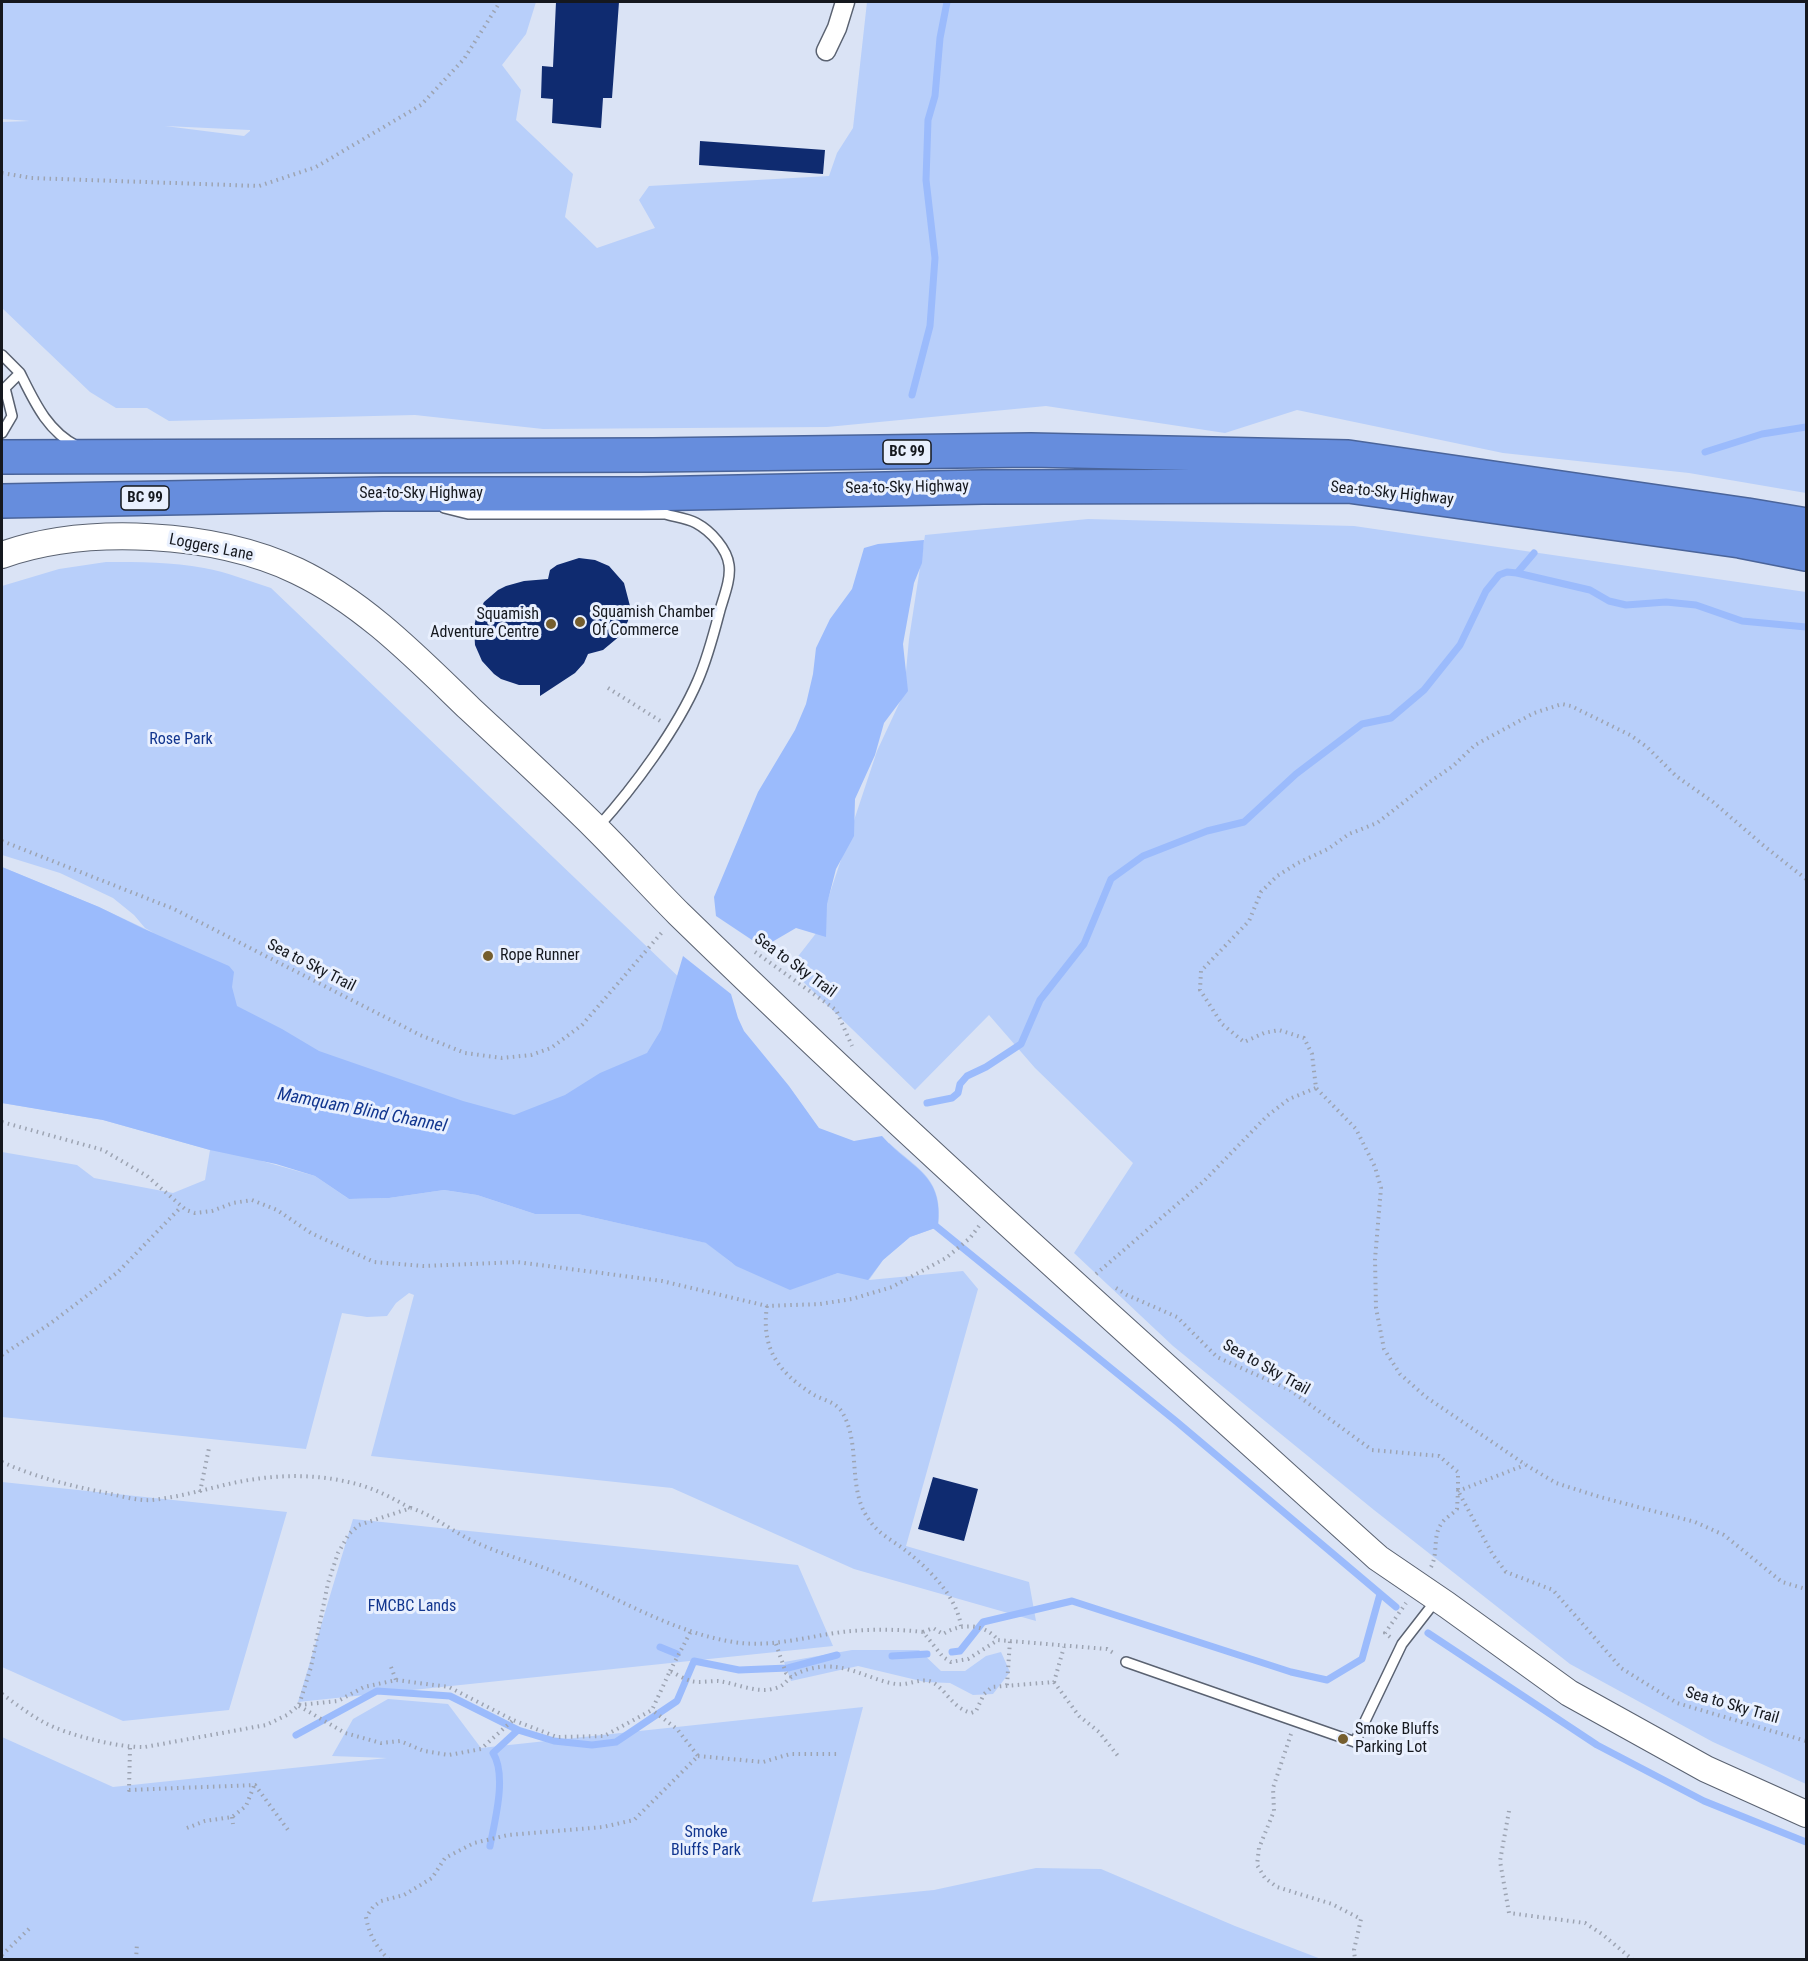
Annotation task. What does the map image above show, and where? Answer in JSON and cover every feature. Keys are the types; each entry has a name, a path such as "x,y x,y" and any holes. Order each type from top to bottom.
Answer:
{"highway":[{"name":"Sea-to-Sky Highway","path":"2,457 653,455 1031,450 1348,458 1806,525"},
{"name":"Sea-to-Sky Highway","path":"2,501 383,494 641,494 983,487 1348,486 1740,542 1806,554"}],"street":[{"path":"826,51 837,28 844,2"},
{"name":"Loggers Lane","path":"2,555 72,538 122,535 209,545 252,555 295,570 340,595 398,640 597,829 679,913 993,1209 1378,1558 1569,1694 1706,1769 1806,1814"}],"lane":[{"path":"2,355 20,373 40,412 64,439 98,456"},
{"path":"2,433 12,416 3,388 20,373"},
{"path":"383,494 425,504"},
{"path":"436,506 468,514 665,514 695,522 709,532 726,555 729,566 728,580 711,644 698,680 672,728 615,810 597,829"},
{"path":"1126,1662 1355,1742 1402,1644 1437,1598"}],"path":[{"path":"2,173 31,178 259,186 316,167 421,105 464,59 500,2"},
{"path":"608,688 672,728"},
{"path":"1806,879 1713,802 1676,776 1647,747 1630,735 1571,706 1562,704 1534,713 1475,746 1453,766 1377,823 1349,834 1328,849 1277,876 1261,892 1249,921 1201,971 1200,990 1222,1024 1244,1042 1264,1033 1280,1030 1304,1038 1312,1054 1316,1088 1356,1129 1364,1143 1375,1167 1380,1188 1375,1259 1376,1298 1384,1349 1400,1374 1426,1397 1556,1483 1695,1522 1724,1534 1782,1582 1806,1589"},
{"name":"Sea to Sky Trail","path":"2,842 174,909 420,1035 465,1053 502,1058 531,1055 552,1048 582,1025 665,929"},
{"name":"Sea to Sky Trail","path":"747,946 836,1010 853,1048"},
{"path":"1104,1279 1096,1274 1203,1182 1267,1116 1289,1099 1316,1088"},
{"path":"2,1122 104,1150 147,1176 181,1208 195,1213 212,1211 233,1203 252,1200 277,1210 311,1233 374,1262 424,1266 517,1262 662,1281 767,1306 820,1304 852,1299 892,1287 946,1258 970,1238 993,1209"},
{"path":"2,1355 51,1323 118,1272 181,1208"},
{"name":"Sea to Sky Trail","path":"1111,1284 1127,1295 1177,1317 1217,1357 1290,1390 1372,1450 1438,1456 1458,1472 1458,1491 1493,1555 1506,1572 1553,1590 1621,1668 1677,1703 1806,1741"},
{"path":"767,1306 764,1324 768,1343 776,1362 795,1381 841,1410 849,1427 855,1457 857,1488 863,1511 871,1523 916,1558 935,1577 954,1606 963,1626"},
{"path":"200,1492 209,1448"},
{"path":"2,1462 48,1479 134,1499 150,1500 200,1492 266,1477 299,1475 361,1485 433,1517 471,1540 561,1574 691,1631 734,1642 776,1646 843,1632 901,1630 924,1632 933,1628 942,1634 963,1626 985,1629 998,1640 1107,1649 1126,1662"},
{"path":"1427,1574 1436,1556 1438,1530 1441,1524 1457,1509 1458,1491 1526,1465"},
{"path":"2,1695 47,1724 130,1748 266,1725 287,1715 298,1705 311,1667 328,1583 338,1553 349,1534 359,1526 411,1508"},
{"path":"1402,1644 1384,1633 1410,1597"},
{"path":"298,1705 338,1701 364,1687 396,1680 449,1687 513,1720 557,1737 604,1736 652,1710 691,1631"},
{"path":"924,1632 943,1657 951,1662 968,1659 998,1640"},
{"path":"1007,1685 1010,1641"},
{"path":"776,1646 786,1673 791,1677"},
{"path":"1054,1682 1064,1647"},
{"path":"670,1671 691,1681 720,1681 771,1690 785,1684 791,1677 812,1668 831,1666 860,1672 895,1684 925,1680 937,1685 956,1705 971,1713 976,1711 984,1694 992,1687 1054,1682"},
{"path":"391,1667 396,1680"},
{"path":"1054,1682 1079,1716 1099,1732 1118,1756"},
{"path":"298,1705 345,1733 381,1743 400,1741 424,1751 449,1755 481,1749 513,1720"},
{"path":"652,1710 677,1729 698,1756 763,1762 790,1754 839,1754"},
{"path":"1295,1722 1273,1788 1274,1811 1258,1848 1257,1865 1265,1878 1277,1887 1332,1904 1361,1919 1354,1950 1355,1959"},
{"path":"130,1748 129,1790 255,1785"},
{"path":"389,1959 381,1952 368,1932 366,1917 381,1901 404,1895 432,1878 446,1858 474,1843 508,1835 603,1827 634,1820 698,1756"},
{"path":"187,1828 232,1817 246,1806 255,1785"},
{"path":"255,1785 288,1830"},
{"path":"1509,1811 1500,1861 1509,1913 1585,1923 1633,1959"},
{"path":"232,1817 233,1824"},
{"path":"2,1955 32,1926"},
{"path":"136,1959 137,1943"}],"green space":[{"path":"2,2 536,2 526,34 502,65 521,90 516,120 573,174 565,217 597,248 655,228 639,200 649,186 829,176 837,153 853,128 867,2 1806,2 1806,493 1689,473 1503,453 1297,410 1225,433 1046,406 827,427 543,429 415,415 169,421 147,408 116,408 90,392 2,308 2,122 30,121 2,119","holes":["165,126 250,130 244,136"]},
{"path":"1088,519 1354,526 1806,592 1806,1784 1713,1742 1570,1664 1374,1510 1173,1346 1074,1253 1133,1163 1035,1068 989,1015 915,1090 789,968 817,932 877,751 904,693 909,639 925,535"},
{"name":"Rose Park","path":"106,562 192,566 221,572 271,588 686,984 647,1063 519,1131 344,1071 2,867 99,907 154,933 145,928 134,915 113,898 60,873 2,855 2,586 59,569"},
{"path":"2,1027 262,1161 315,1176 349,1199 389,1198 444,1190 477,1195 535,1214 578,1214 707,1243 732,1263 799,1286 838,1273 889,1143 920,1169 933,1187 939,1211 938,1227 910,1237 883,1260 869,1280 963,1271 978,1289 906,1546 1029,1582 1036,1621 854,1569 672,1488 371,1456 414,1295 409,1293 396,1303 387,1316 367,1317 342,1313 306,1449 2,1417 2,1152 77,1165 94,1178 173,1193 205,1180 210,1150 103,1120 2,1103"},
{"path":"2,1482 287,1512 229,1710 123,1721 2,1667"},
{"name":"FMCBC Lands","path":"353,1519 798,1565 833,1646 298,1702"},
{"path":"852,1650 919,1650 941,1671 965,1671 986,1656 1001,1652 1010,1672 993,1694 973,1695 950,1683 925,1682 858,1666 791,1681 784,1662"},
{"name":"Smoke Bluffs Park","path":"388,1699 448,1704 481,1748 863,1707 812,1902 934,1890 1036,1868 1101,1869 1235,1926 1321,1959 2,1959 2,1737 113,1787 387,1758 332,1756 353,1719"}],"water":[{"path":"924,540 922,563 914,583 903,644 908,691 884,723 875,755 855,799 854,836 836,869 827,904 826,937 796,928 772,942 755,942 716,916 714,897 758,792 795,730 806,704 816,648 830,619 852,589 864,548 878,544"},
{"name":"Mamquam Blind Channel","path":"2,867 99,907 229,966 234,972 232,987 237,1006 319,1051 463,1101 514,1115 565,1095 600,1073 647,1053 661,1030 683,956 731,994 744,1031 789,1086 819,1128 854,1141 882,1136 924,1174 936,1195 939,1209 938,1227 910,1237 883,1260 868,1280 838,1273 790,1290 736,1266 706,1243 578,1214 535,1214 477,1195 444,1190 389,1198 349,1199 315,1176 276,1164 210,1150 103,1120 2,1103"}],"building":[{"path":"556,2 619,2 612,98 603,98 601,128 552,123 553,99 541,98 542,66 553,67"},
{"path":"700,141 825,150 823,174 699,165"},
{"name":"Squamish Adventure Centre","path":"579,558 595,560 609,566 624,583 630,606 628,621 621,635 603,650 588,654 575,673 540,696 540,685 519,685 501,679 482,661 475,645 474,627 484,602 506,586 524,581 548,579 550,570 557,565"},
{"path":"933,1477 978,1489 964,1541 918,1529"}],"waterway":[{"path":"912,395 930,326 935,258 926,180 928,120 935,96 940,38 947,2"},
{"path":"1705,452 1762,434 1806,427"},
{"path":"1517,573 1534,553"},
{"path":"927,1103 952,1098 958,1093 960,1084 967,1076 986,1067 1021,1044 1040,1000 1084,944 1111,879 1143,856 1207,831 1244,822 1296,774 1362,724 1391,718 1424,690 1460,645 1486,591 1499,575 1507,572 1517,573 1590,590 1609,601 1626,605 1666,602 1696,605 1742,621 1806,627"},
{"path":"932,1223 1177,1422 1396,1607"},
{"path":"952,1652 960,1651 983,1622 1072,1601 1291,1672 1327,1680 1362,1659 1380,1594"},
{"path":"1428,1633 1597,1745 1704,1801 1806,1842"},
{"path":"660,1647 677,1654"},
{"path":"892,1656 927,1654"},
{"path":"296,1735 377,1691 450,1696 518,1730 554,1741 592,1745 616,1742 677,1701 694,1661 739,1670 788,1668 837,1655"},
{"path":"490,1846 500,1785 497,1762 493,1753 518,1730"}],"place":[{"name":"Squamish Chamber Of Commerce","path":"580,622"},
{"name":"Squamish Adventure Centre","path":"551,624"},
{"name":"Rope Runner","path":"488,956"},
{"name":"Smoke Bluffs Parking Lot","path":"1343,1739"}]}
